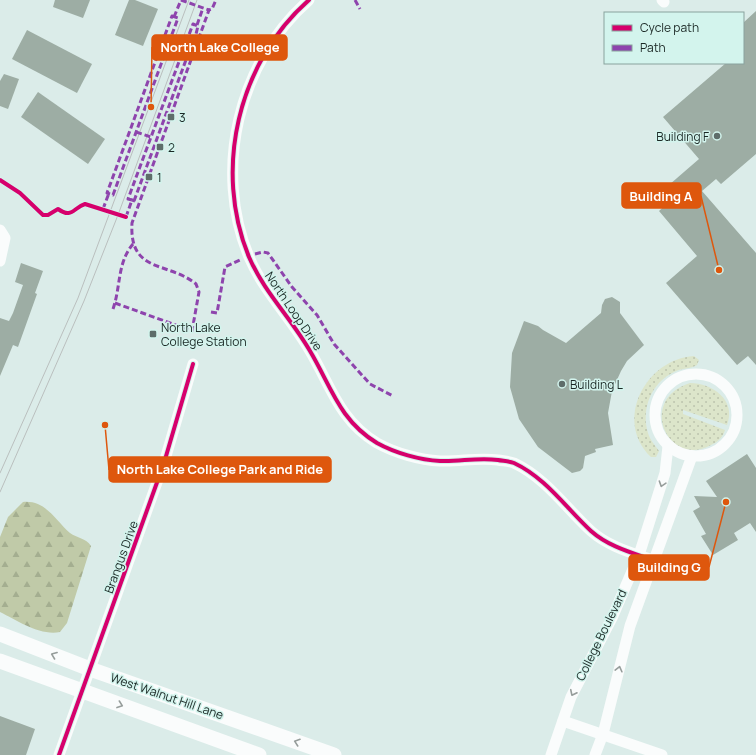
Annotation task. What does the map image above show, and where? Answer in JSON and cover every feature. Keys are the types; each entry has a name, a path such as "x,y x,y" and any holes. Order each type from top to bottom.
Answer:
{"main road":[{"name":"West Walnut Hill Lane","path":"0,634 90,669 334,755"},
{"name":"West Walnut Hill Lane","path":"0,661 259,755"}],"street":[{"name":"North Loop Drive","path":"309,0 285,26 267,51 245,95 236,131 232,160 232,190 242,235 249,256 261,280 310,351 340,409 354,425 377,443 400,453 440,461 480,458 513,462 546,485 592,532 611,545 655,561"},
{"path":"0,230 5,238 0,261"},
{"name":"Brangus Drive","path":"59,755 83,692 164,463 193,364"},
{"path":"694,373 708,374 720,380 730,390 736,402 737,422 732,435 719,450 706,455 692,456 679,453 668,446 660,435 655,421 656,405 660,394 669,383 681,376 694,373"},
{"name":"College Boulevard","path":"551,755 571,697 612,618 639,555 665,473 668,446"},
{"name":"College Boulevard","path":"595,755 603,734 630,626 655,561 692,456"},
{"path":"563,721 662,755"}],"green space":[{"path":"694,356 699,360 697,365 677,371 666,377 659,383 650,398 647,406 646,424 650,438 659,451 656,457 651,457 640,442 635,426 635,410 640,394 649,380 662,368 677,360"},
{"path":"690,383 706,386 714,390 725,401 729,408 727,425 683,410 683,414 725,430 722,437 716,442 696,450 682,448 672,440 664,429 662,416 665,403 674,392"},
{"path":"23,502 38,504 50,512 70,533 89,543 91,546 67,623 60,632 52,633 37,630 0,612 0,537 8,517"}],"building":[{"path":"55,0 90,0 83,18 53,7"},
{"path":"129,0 135,0 158,9 143,46 115,35"},
{"path":"756,11 756,154 721,184 716,179 702,191 756,253 756,365 748,356 737,365 666,283 697,256 659,211 670,201 662,191 699,159 663,117 725,64 744,64 744,22"},
{"path":"27,30 92,64 77,93 12,59"},
{"path":"4,74 19,79 8,109 0,106 0,81"},
{"path":"38,92 105,139 88,164 21,117"},
{"path":"21,263 43,271 35,293 37,294 18,347 13,345 0,376 0,318 9,321 13,313 23,285 15,282"},
{"name":"Building L","path":"612,297 620,302 620,313 644,345 627,361 612,391 608,413 613,445 595,449 596,452 585,456 583,468 580,471 572,473 538,447 519,419 510,387 512,353 524,321 538,326 566,343 601,313 602,305 605,299"},
{"path":"747,454 756,468 756,532 750,523 734,533 738,540 713,555 701,536 706,534 693,511 700,507 694,496 717,497 706,481"},
{"path":"0,716 35,729 26,755 0,755"}],"tram line":[{"path":"0,473 78,298 189,0"},
{"path":"0,492 84,301 118,215 197,0"}],"marked path":[{"path":"181,0 209,10"},
{"path":"174,17 181,0"},
{"path":"115,303 192,331 199,292 196,284 185,277 152,264 144,259 137,251 133,239 132,223 209,10 212,9 216,0"},
{"path":"355,0 360,9"},
{"path":"197,25 203,8"},
{"path":"172,16 178,18 113,195 107,193 172,16"},
{"path":"132,200 128,199 193,24 198,26 196,34"},
{"path":"134,201 190,49"},
{"path":"136,132 151,137"},
{"path":"103,209 109,193"},
{"path":"126,217 132,200 135,201"},
{"path":"113,309 124,259 133,244"},
{"path":"255,254 263,252 268,253 292,287 317,315 334,344 370,384 393,396"},
{"path":"211,312 217,313 225,267 242,259"}],"cycle path":[{"path":"309,0 285,25 265,54 249,86 239,119 233,154 233,189 238,224 249,257 262,282 303,339 337,402 353,424 364,434 377,443 392,450 424,459 440,461 490,459 514,463 525,469 546,485 598,537 622,549 655,561"},
{"path":"0,180 20,193 43,215 48,215 58,209 63,212 70,213 85,204 126,217"},
{"path":"59,755 164,463 193,364"}],"place":[{"name":"North Lake College","path":"151,107"},
{"name":"3","path":"171,117"},
{"name":"Building F","path":"717,136"},
{"name":"2","path":"160,147"},
{"name":"1","path":"149,177"},
{"name":"Building A","path":"719,270"},
{"name":"North Lake College Station","path":"153,334"},
{"name":"Building L","path":"562,384"},
{"name":"North Lake College Park and Ride","path":"105,425"},
{"name":"Building G","path":"726,502"}]}
